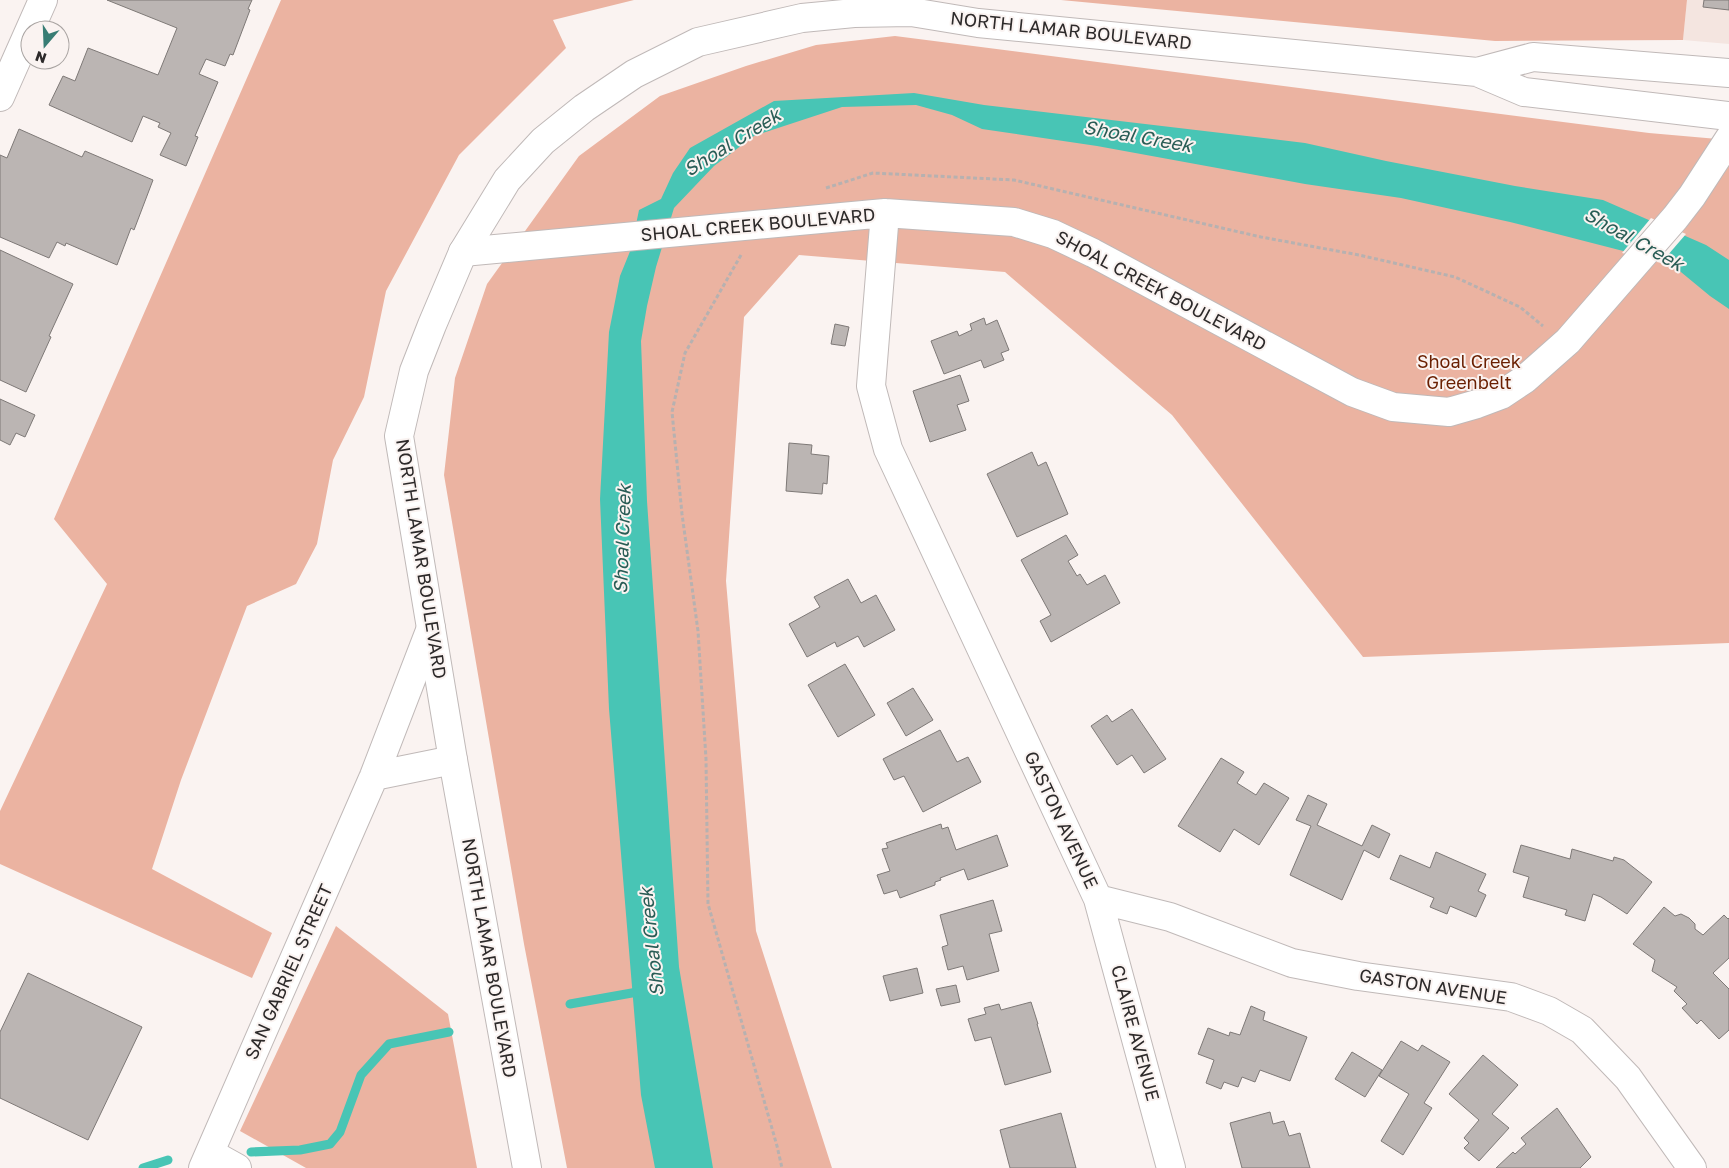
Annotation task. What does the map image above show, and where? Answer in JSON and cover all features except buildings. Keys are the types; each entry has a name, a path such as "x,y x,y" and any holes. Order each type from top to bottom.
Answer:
{"street":[{"path":"0,97 43,0"},
{"name":"NORTH LAMAR BOULEVARD","path":"527,1168 453,760 399,436 414,371 463,252 507,180 543,141 584,108 634,74 698,42 802,18 854,13 911,12 978,23 1477,72 1524,92 1729,116"},
{"name":"NORTH LAMAR BOULEVARD","path":"1477,72 1533,57 1729,73"},
{"name":"SHOAL CREEK BOULEVARD","path":"463,252 885,213 1014,222 1053,234 1093,253 1352,392 1393,407 1448,412 1477,404 1501,394 1525,379 1575,332 1675,218 1692,196 1729,139"},
{"name":"GASTON AVENUE","path":"885,213 871,386 888,449 1098,899 1170,917 1292,963 1358,976 1511,997 1548,1011 1582,1030 1628,1078 1692,1168"},
{"name":"SAN GABRIEL STREET","path":"207,1160 374,776 431,628"},
{"path":"374,776 453,760"},
{"name":"CLAIRE AVENUE","path":"1098,899 1171,1168"},
{"path":"207,1160 237,1168"}],"path":[{"path":"820,190 873,173 1014,180 1262,237 1359,255 1455,277 1520,307 1554,335 1575,332"},
{"path":"743,252 685,353 672,412 682,514 698,631 706,759 708,904 782,1168"}],"shaded area":[{"path":"1687,0 1729,0 1729,44 1683,40"}],"green space":[{"path":"281,0 634,0 553,20 566,48 459,155 386,291 364,397 333,460 317,544 296,584 247,606 181,780 152,869 272,933 252,978 0,864 0,811 107,584 54,519"},
{"path":"1061,0 1687,0 1683,40 1495,41"},
{"name":"Shoal Creek Greenbelt","path":"895,36 1649,133 1729,140 1729,643 1363,657 1172,415 1005,272 799,255 744,317 726,581 756,931 832,1168 567,1168 524,944 444,475 455,378 487,284 579,156 660,96 746,66 816,45"},
{"path":"336,926 448,1014 477,1168 306,1168 240,1131"}],"water":[{"name":"Shoal Creek","path":"914,93 984,105 1305,143 1515,186 1603,200 1706,245 1729,260 1729,309 1670,263 1510,222 1401,198 1305,184 1097,146 982,129 952,115 916,105 842,107 754,136 714,166 674,208 656,267 641,341 647,501 679,967 713,1168 655,1168 641,1095 609,709 600,499 609,332 620,276 631,249 639,210 661,199 673,173 690,148 774,101"}],"pier":[{"path":"1651,218 1686,234 1661,263 1622,253"}],"waterway":[{"name":"Shoal Creek","path":"570,1004 643,991"},
{"path":"251,1152 300,1150 330,1144 340,1132 361,1075 389,1044 449,1032"},
{"path":"143,1168 168,1160"}]}
